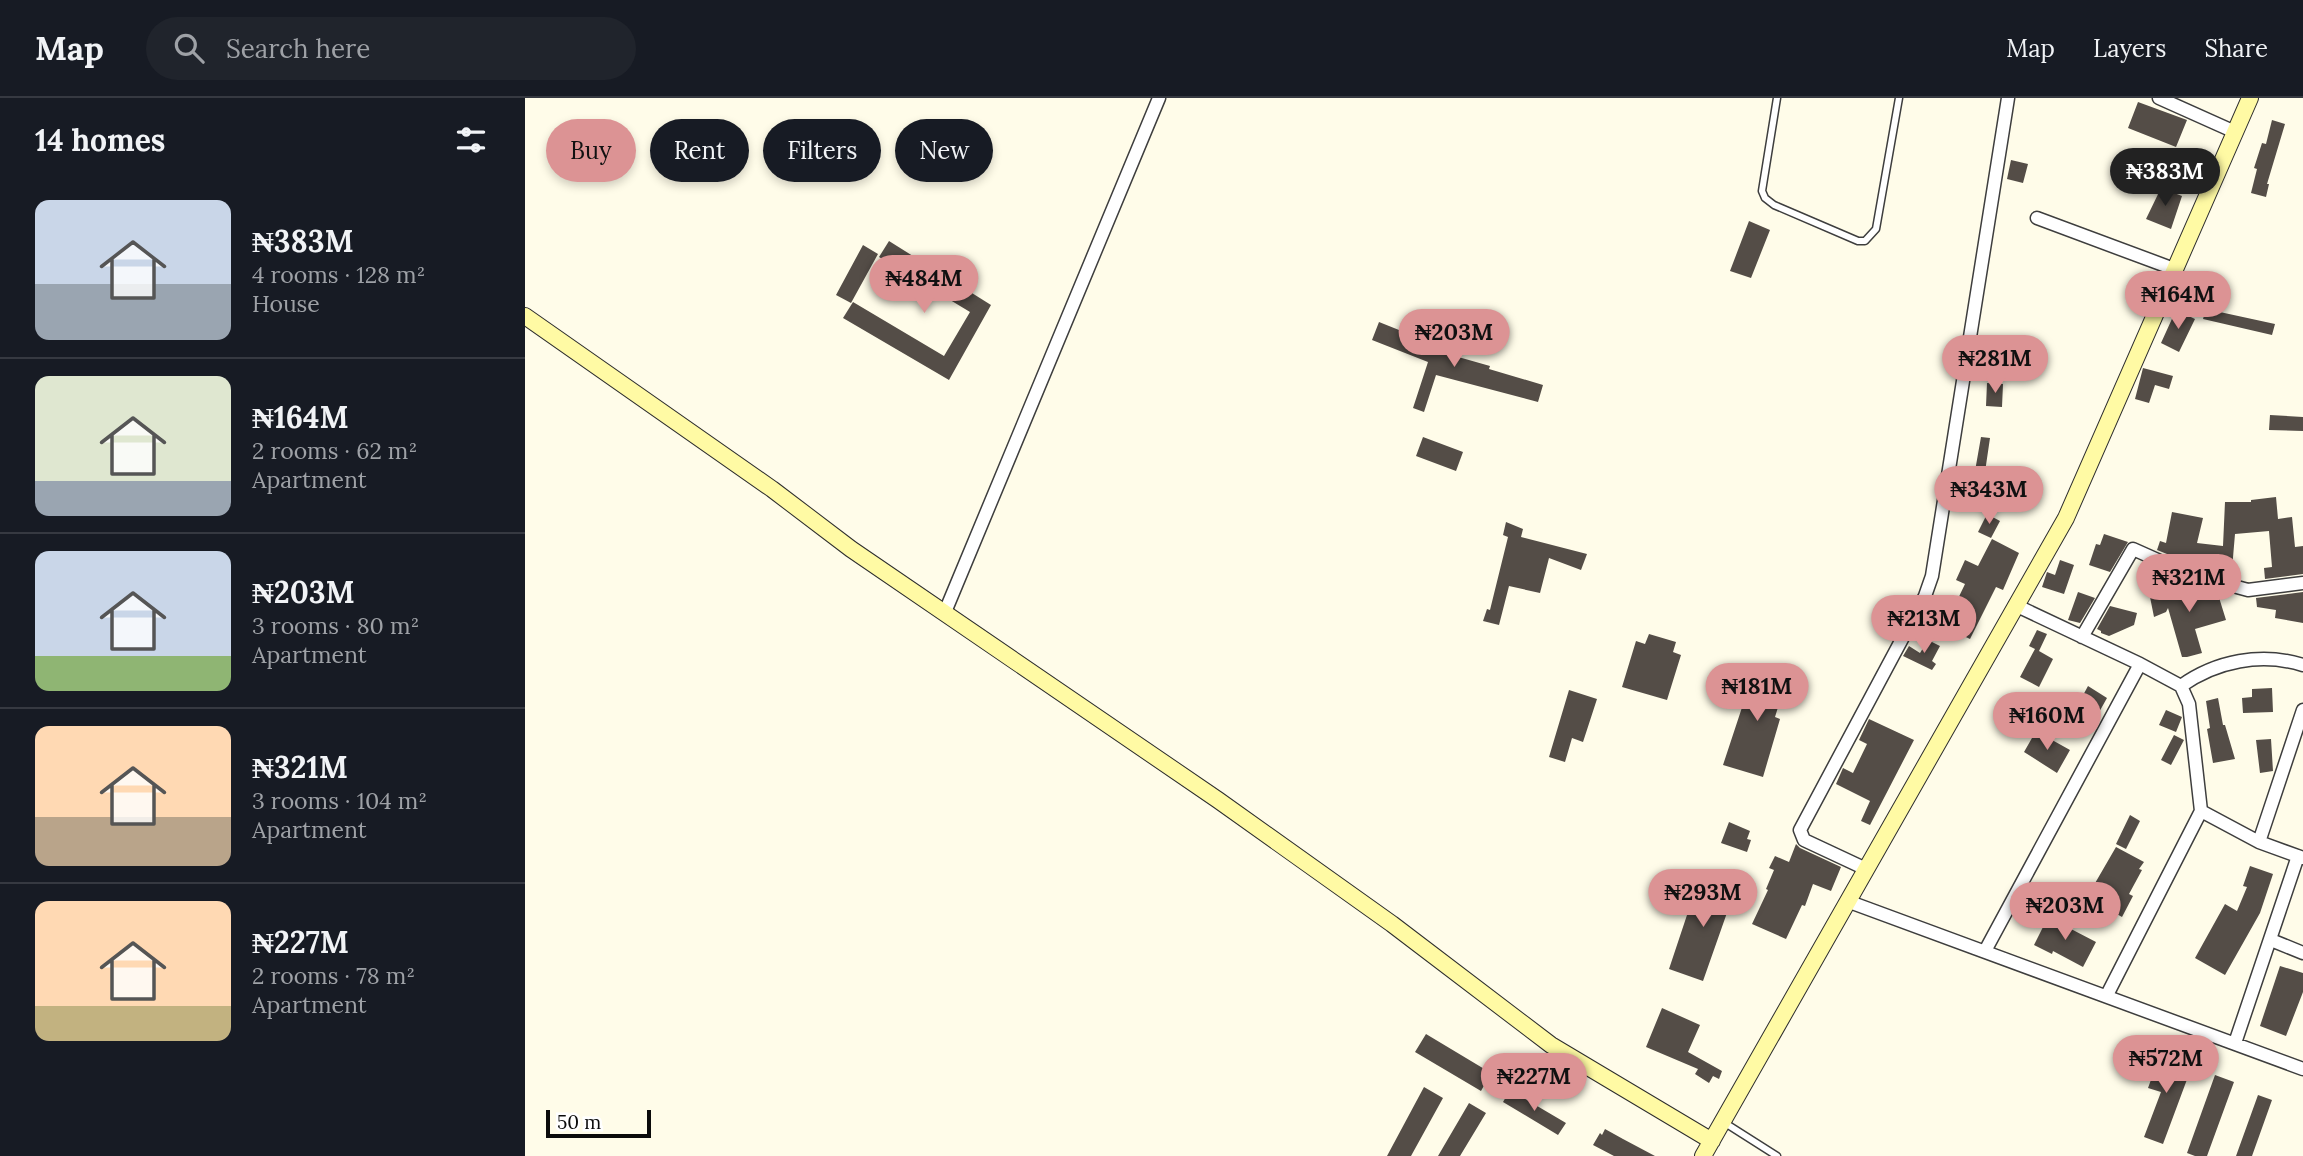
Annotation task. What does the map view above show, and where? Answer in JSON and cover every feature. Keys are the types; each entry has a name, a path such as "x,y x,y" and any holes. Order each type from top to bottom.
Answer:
{"street":[{"path":"944,612 1159,98"},
{"path":"1866,869 1804,840 1800,830 1925,596 1932,576 1972,339 1990,197 2008,98"},
{"path":"2159,98 2235,132"},
{"path":"1703,1156 2066,518 2250,98"},
{"path":"2037,218 2174,269"},
{"path":"525,316 772,489 851,549 1252,824 1392,924 1551,1045 1712,1142"},
{"path":"2082,637 2133,550 2189,574 2248,590 2303,583"},
{"path":"2015,605 2140,664 2181,687 2189,704 2201,811 2107,995"},
{"path":"2181,687 2222,664 2263,659 2303,666"},
{"path":"1985,951 2140,664"},
{"path":"2259,842 2303,710"},
{"path":"2288,750 2303,755"},
{"path":"2201,811 2259,842 2300,857 2235,1043"},
{"path":"1847,901 2303,1069"},
{"path":"2271,940 2303,953"}],"lane":[{"path":"1777,98 1762,191 1765,198 1774,205 1865,241 1876,229 1899,98"},
{"path":"1723,1122 1777,1156"}],"building":[{"path":"2138,102 2187,120 2176,147 2128,128"},
{"path":"2272,120 2285,124 2267,184 2266,197 2251,193 2257,169 2254,168 2262,143 2266,144"},
{"path":"2011,160 2028,164 2023,183 2007,179"},
{"path":"2161,188 2182,196 2171,229 2146,219"},
{"path":"1749,221 1770,230 1751,278 1730,271"},
{"path":"889,241 991,305 949,380 843,318 853,302 944,356 970,312 879,257"},
{"path":"863,245 878,254 851,303 836,295"},
{"path":"2206,309 2275,324 2272,335 2203,319"},
{"path":"2176,310 2195,319 2179,352 2161,343"},
{"path":"1379,322 1419,338 1416,345 1490,366 1489,369 1543,385 1538,402 1436,375 1424,412 1413,408 1428,362 1372,340"},
{"path":"2143,368 2173,376 2169,389 2155,385 2149,403 2135,399"},
{"path":"1987,383 2003,384 2002,407 1986,406"},
{"path":"2270,415 2303,417 2303,431 2269,430"},
{"path":"1423,437 1463,452 1456,471 1416,456"},
{"path":"1981,437 1990,438 1985,472 1975,471"},
{"path":"2276,497 2278,519 2292,517 2295,547 2303,546 2303,574 2265,579 2264,568 2272,567 2269,531 2235,534 2232,569 2192,564 2157,550 2160,541 2166,543 2172,512 2203,518 2197,543 2223,546 2225,502 2251,502"},
{"path":"1987,514 2000,521 1991,538 1978,532"},
{"path":"1506,522 1523,529 1521,537 1587,554 1581,570 1549,558 1540,593 1509,586 1499,625 1483,621 1487,609 1490,610 1508,537 1503,535"},
{"path":"2104,534 2128,542 2110,572 2089,565 2096,544 2100,545"},
{"path":"1992,539 2019,553 2003,590 1996,587 1970,639 1949,629 1959,609 1954,607 1965,584 1956,580 1965,560 1978,566"},
{"path":"2060,560 2074,565 2064,594 2042,587 2047,572 2055,575"},
{"path":"2176,583 2174,589 2180,600 2183,591 2199,586 2217,591 2226,620 2195,629 2202,653 2187,657 2182,657 2168,608 2166,612 2154,617 2150,597"},
{"path":"2078,592 2095,598 2080,623 2068,620"},
{"path":"2303,592 2303,623 2275,618 2276,610 2257,607 2256,598"},
{"path":"2110,606 2137,613 2134,625 2109,636 2101,633 2097,629"},
{"path":"2037,630 2047,634 2039,651 2053,659 2039,687 2020,677 2035,649 2029,646"},
{"path":"1649,634 1676,642 1673,652 1681,655 1667,700 1622,687 1636,641 1645,644"},
{"path":"1928,640 1940,646 1932,661 1936,664 1932,670 1903,656 1909,646 1920,653"},
{"path":"1756,665 1788,675 1775,717 1780,719 1763,777 1723,765"},
{"path":"2088,686 2107,698 2093,723 2074,712"},
{"path":"2272,688 2273,712 2243,713 2242,698 2252,697 2252,689"},
{"path":"1569,690 1597,699 1583,742 1572,738 1565,762 1549,757"},
{"path":"2218,698 2223,725 2235,759 2213,763 2207,729 2210,728 2206,701"},
{"path":"2166,710 2182,717 2176,732 2159,725"},
{"path":"1869,719 1914,740 1870,825 1861,821 1870,801 1836,784 1843,768 1853,773 1867,744 1859,740"},
{"path":"2036,731 2070,750 2057,773 2024,752"},
{"path":"2174,735 2184,740 2171,765 2161,760"},
{"path":"2271,739 2273,771 2260,773 2256,740"},
{"path":"2130,815 2140,821 2126,849 2116,844"},
{"path":"1729,822 1750,831 1747,839 1751,840 1747,852 1721,843"},
{"path":"1796,844 1841,867 1831,891 1813,884 1805,906 1802,905 1786,939 1752,924 1768,890 1766,889 1774,870 1769,868 1775,856 1789,862"},
{"path":"2116,847 2144,862 2129,894 2133,896 2122,917 2087,897"},
{"path":"2250,866 2273,874 2260,913 2225,975 2195,958 2225,904 2237,911 2247,887 2243,886"},
{"path":"1710,872 1732,880 1730,888 1735,890 1703,981 1669,969 1689,909 1696,912"},
{"path":"2048,917 2096,942 2083,967 2053,951 2052,954 2034,945"},
{"path":"2280,966 2303,973 2303,992 2286,1036 2260,1026"},
{"path":"1662,1008 1700,1025 1688,1052 1722,1071 1719,1079 1713,1076 1709,1083 1695,1074 1698,1069 1646,1047"},
{"path":"1426,1034 1491,1073 1481,1091 1415,1052"},
{"path":"2160,1055 2192,1066 2163,1144 2144,1137 2161,1092 2148,1088"},
{"path":"2215,1075 2234,1082 2207,1156 2195,1156 2187,1153"},
{"path":"1424,1087 1443,1098 1411,1156 1387,1156"},
{"path":"1510,1090 1566,1123 1558,1135 1503,1102"},
{"path":"2258,1095 2272,1100 2252,1156 2236,1156"},
{"path":"1469,1103 1486,1113 1460,1156 1438,1156"},
{"path":"1605,1129 1655,1156 1614,1156 1593,1145"}]}
